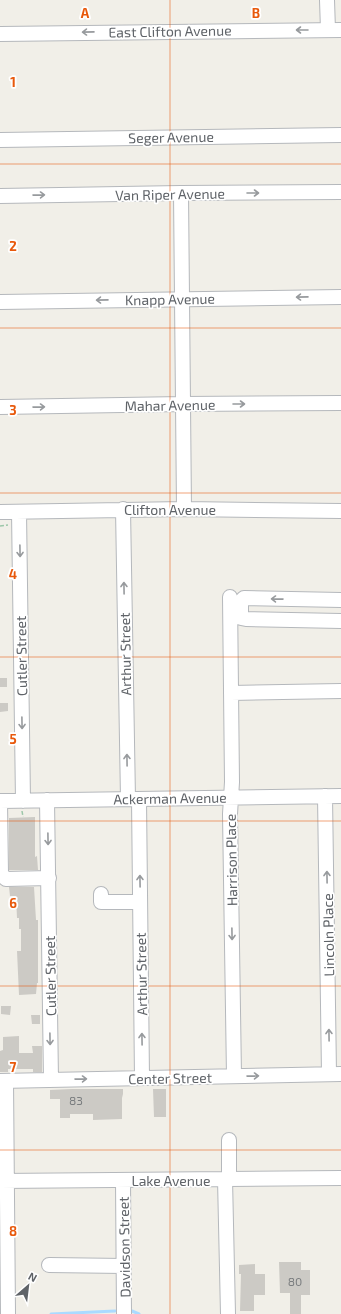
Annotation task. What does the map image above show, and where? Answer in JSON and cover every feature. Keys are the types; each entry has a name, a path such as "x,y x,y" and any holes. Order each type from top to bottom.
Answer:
{"street":[{"path":"327,0 334,30"},
{"name":"East Clifton Avenue","path":"0,34 334,30"},
{"name":"Seger Avenue","path":"0,140 341,135"},
{"name":"Van Riper Avenue","path":"0,196 341,192"},
{"path":"180,193 184,509"},
{"name":"Knapp Avenue","path":"0,302 341,297"},
{"name":"Mahar Avenue","path":"0,408 183,404 341,403"},
{"name":"Clifton Avenue","path":"0,512 123,509 341,511"},
{"name":"Arthur Street","path":"123,509 133,799 140,902 142,1078"},
{"name":"Cutler Street","path":"19,512 24,808"},
{"name":"Harrison Place","path":"230,597 234,1076"},
{"path":"341,600 244,598 241,601 241,618 341,621"},
{"path":"231,693 341,691"},
{"name":"Lincoln Place","path":"325,796 335,1074"},
{"name":"Ackerman Avenue","path":"0,805 24,808 47,800 341,796"},
{"name":"Cutler Street","path":"47,800 51,1080"},
{"path":"0,805 0,874 6,879 48,878"},
{"path":"101,894 101,902 140,902"},
{"name":"Center Street","path":"3,1081 335,1074"},
{"path":"3,1081 6,1308"},
{"path":"228,1314 227,1179 229,1140"},
{"name":"Lake Avenue","path":"4,1181 341,1178"},
{"name":"Davidson Street","path":"123,1180 124,1309"},
{"path":"49,1265 124,1266"}],"path":[{"path":"0,526 10,525"},
{"path":"0,805 24,808 23,817"}],"building":[{"path":"0,678 7,678 7,687 0,687"},
{"path":"0,703 8,703 8,711 0,712"},
{"path":"35,817 35,857 37,856 38,870 9,870 9,818"},
{"path":"9,887 34,887 36,920 38,920 38,983 36,994 19,995 17,951 21,951 21,929 19,929 19,918 17,918 16,896 10,896"},
{"path":"1,1006 11,1006 10,1015 1,1014"},
{"path":"31,1015 40,1015 40,1024 32,1024"},
{"path":"19,1036 19,1053 33,1053 32,1046 42,1046 42,1072 33,1072 33,1069 8,1069 8,1072 0,1072 0,1051 3,1050 3,1037"},
{"path":"123,1089 122,1119 93,1120 93,1114 70,1114 70,1118 60,1118 60,1099 50,1099 50,1090"},
{"path":"153,1089 166,1089 166,1117 154,1117"},
{"path":"279,1262 301,1262 301,1270 310,1270 310,1295 301,1295 301,1314 290,1314 290,1293 280,1293"},
{"path":"255,1264 255,1274 265,1274 265,1295 254,1295 254,1311 240,1311 241,1274 239,1274 239,1265"}],"waterway":[{"path":"51,1314 115,1311"},
{"path":"132,1311 139,1314"}]}
